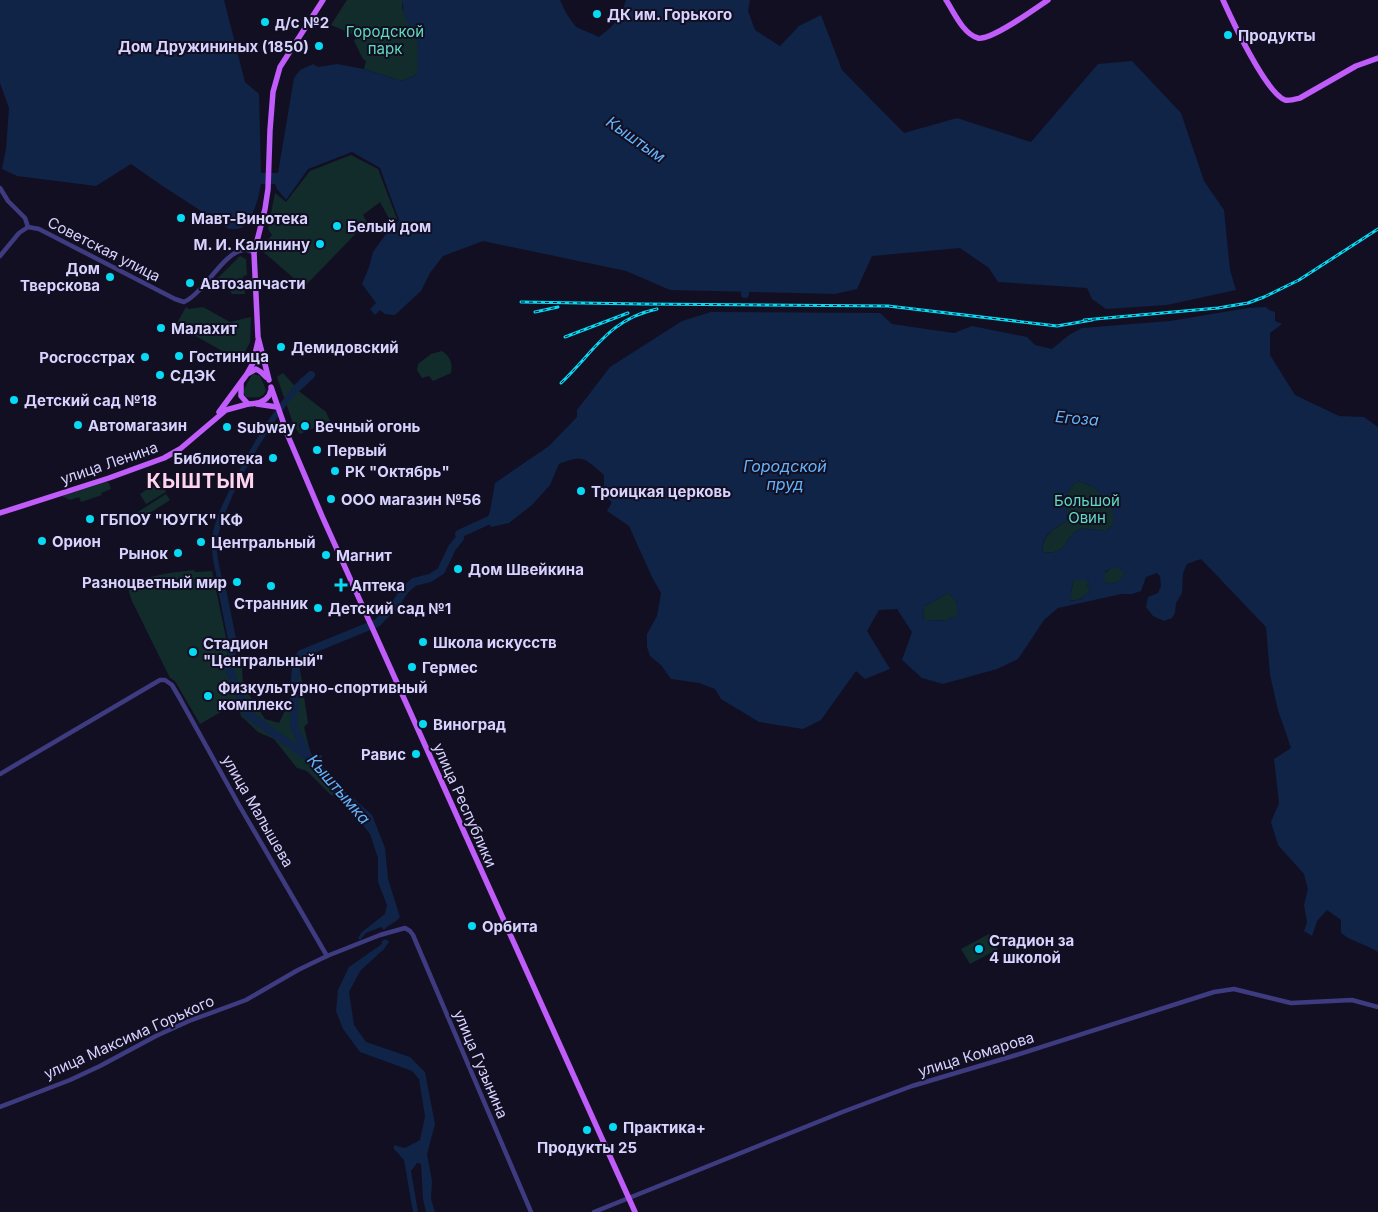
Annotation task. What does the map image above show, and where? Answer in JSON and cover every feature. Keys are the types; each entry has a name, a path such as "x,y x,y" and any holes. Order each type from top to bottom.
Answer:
{"main road":[{"path":"268,380 258,336 254,253 268,189 271,111 280,67 323,0"},
{"path":"946,0 964,28 977,38 985,38 1006,27 1048,0"},
{"path":"1223,0 1245,46 1275,92 1285,100 1300,98 1356,66 1378,58"},
{"path":"215,418 241,384 253,363 258,336"},
{"path":"215,418 233,407 264,400 268,397 271,387 265,374 256,370 247,374"},
{"path":"241,384 241,396 250,404 277,408"},
{"name":"улица Республики","path":"271,387 277,408 322,516 634,1212"},
{"name":"улица Ленина","path":"0,513 158,461 180,449 215,418"}],"street":[{"name":"Советская улица","path":"0,188 8,201 25,218 28,227 39,228 174,299 184,302 196,294 234,254 242,250 254,253"},
{"path":"0,256 19,233 28,227"},
{"name":"улица Малышева","path":"0,774 160,680 165,680 172,685 327,956"},
{"name":"улица Максима Горького","path":"0,1107 70,1080 156,1036 246,1000 298,970 327,956 380,935 405,928"},
{"name":"улица Гузынина","path":"405,928 413,935 531,1212"},
{"name":"улица Комарова","path":"594,1212 912,1086 1214,992 1234,990 1292,1003 1352,1000 1378,1007"}],"green space":[{"name":"Городской парк","path":"347,0 403,0 402,8 417,31 419,60 418,71 414,76 402,81 364,69 366,61 363,59 354,41 357,36 331,25"},
{"path":"351,155 378,169 397,219 392,224 380,202 363,215 367,222 304,287 260,249 272,235 268,229 275,193 286,202 310,171"},
{"path":"240,256 246,259 247,275 243,276 245,294 232,294 227,285 216,280"},
{"path":"186,307 189,309 203,307 230,322 251,317 250,342 241,360 227,353 223,359 221,358 224,352 176,325"},
{"path":"442,351 450,361 452,366 451,373 433,381 429,376 422,378 417,370 418,364 431,354"},
{"path":"283,373 300,392 326,412 330,421 300,434 294,426 277,377"},
{"path":"254,374 260,376 266,390 265,393 260,397 246,397 243,391"},
{"path":"160,481 166,492 146,504 140,494"},
{"name":"Большой Овин","path":"1077,481 1093,487 1107,499 1114,511 1113,525 1106,531 1082,529 1076,531 1059,551 1043,552 1046,537 1067,521 1067,495"},
{"path":"106,482 109,483 111,489 101,493 102,495 81,502 79,497 70,500 62,496"},
{"path":"166,494 170,500 134,523 130,517"},
{"path":"1111,568 1119,568 1125,572 1122,579 1111,584 1105,582 1105,573"},
{"name":"Стадион \"Центральный\"","path":"194,570 195,572 212,571 228,647 226,664 242,668 243,686 265,719 279,723 290,700 292,667 300,669 308,723 304,727 311,755 322,755 317,771 337,791 332,796 307,771 297,768 274,739 258,732 241,716 238,702 200,724 175,681 170,678 132,601 128,582 169,573"},
{"path":"1086,580 1089,582 1087,585 1090,590 1081,598 1070,600 1073,581"},
{"path":"948,593 956,601 959,615 947,620 924,621 923,607"},
{"name":"Стадион за 4 школой","path":"989,934 998,949 970,964 961,949"}],"water":[{"path":"0,0 224,0 245,82 259,94 261,173 278,173 294,78 300,70 313,64 318,67 337,64 364,69 402,81 414,76 418,71 417,31 412,24 409,25 406,19 403,10 403,0 560,0 576,27 599,37 616,21 622,12 626,0 750,0 748,11 755,30 780,46 799,26 821,15 842,70 904,133 957,118 1031,142 1098,64 1132,61 1181,113 1204,181 1224,210 1230,270 1236,290 1167,305 1106,309 1092,299 1087,288 998,282 989,268 960,248 872,256 857,289 835,294 670,290 626,271 483,241 443,256 430,273 421,291 395,315 385,314 380,310 375,315 370,309 376,303 362,284 373,252 391,227 399,220 380,168 352,152 308,169 286,200 275,184 261,184 251,217 239,229 229,229 131,164 96,186 17,176 2,169 6,149 9,108 0,83"},
{"name":"Городской пруд","path":"1266,307 1275,312 1275,321 1282,324 1270,333 1270,355 1295,395 1339,416 1364,417 1378,427 1378,952 1341,933 1341,920 1327,910 1317,921 1312,936 1304,931 1307,922 1304,905 1308,889 1304,874 1278,845 1271,822 1279,803 1274,759 1291,748 1278,710 1270,675 1266,627 1201,559 1187,564 1183,573 1182,593 1176,603 1175,613 1172,618 1164,621 1153,616 1146,607 1148,597 1158,593 1161,586 1160,576 1157,573 1146,577 1141,591 1058,608 1044,620 1018,659 997,669 943,684 922,678 902,660 912,632 897,609 879,610 867,631 890,669 865,679 856,671 821,720 803,729 759,722 721,699 715,689 699,683 671,679 661,665 650,656 647,647 647,634 657,616 661,593 629,526 607,511 612,502 604,496 604,475 588,462 574,459 559,464 550,485 532,505 509,523 491,527 487,521 495,483 549,446 577,417 577,410 610,367 682,321 711,312 880,313 892,324 954,333 972,326 1027,337 1035,345 1052,349 1069,335 1082,328 1170,321 1248,308","holes":["1077,481 1099,491 1112,510 1113,525 1106,531 1088,529 1076,531 1059,551 1043,552 1046,537 1067,521 1066,500 1072,486","1111,568 1119,568 1125,573 1120,580 1111,584 1105,582 1105,572","1086,580 1089,582 1087,585 1090,590 1081,599 1072,601 1070,600 1073,581","948,593 956,601 958,615 947,620 924,621 923,607"]},
{"path":"302,377 306,382 280,414 252,457 240,480 222,524 217,548 218,562 227,599 223,598 213,556 212,542 216,521 253,445 271,416"},
{"path":"350,795 372,815 385,848 388,879 400,917 384,930 381,927 366,933 360,940 358,938 362,932 385,914 387,905 378,882 378,858 370,834 343,799"},
{"path":"386,939 389,942 360,971 349,992 354,1025 366,1042 410,1057 425,1072 435,1124 427,1154 432,1181 431,1199 435,1212 426,1212 423,1199 421,1164 417,1163 411,1171 418,1212 413,1212 404,1160 394,1149 394,1145 405,1148 420,1140 425,1116 419,1079 412,1071 360,1052 343,1029 336,1011 338,990 349,967 382,944 382,941"}],"waterway":[{"name":"Кыштым","path":"745,294 746,281"},
{"path":"298,387 311,375"},
{"name":"Кыштымка","path":"351,804 309,758 294,727 296,665 301,654 377,623 414,582 430,578 441,571 452,548 460,538 459,534 496,517"},
{"path":"222,589 233,644 229,669 247,714 309,758"}],"railway":[{"path":"1084,320 1218,308 1248,303 1299,280 1378,229"},
{"path":"521,302 888,306 1057,326 1092,320"},
{"path":"535,312 558,307"},
{"path":"561,383 603,338 614,329 626,320 657,309"},
{"path":"565,337 628,313"}],"place":[{"name":"ДК им. Горького","path":"597,14"},
{"name":"д/с №2","path":"265,22"},
{"name":"Продукты","path":"1228,35"},
{"name":"Дом Дружининых (1850)","path":"319,46"},
{"name":"Мавт-Винотека","path":"181,218"},
{"name":"Белый дом","path":"337,226"},
{"name":"М. И. Калинину","path":"320,244"},
{"name":"Дом Тверскова","path":"110,277"},
{"name":"Автозапчасти","path":"190,283"},
{"name":"Малахит","path":"161,328"},
{"name":"Демидовский","path":"281,347"},
{"name":"Гостиница","path":"179,356"},
{"name":"Росгосстрах","path":"145,357"},
{"name":"СДЭК","path":"160,375"},
{"name":"Детский сад №18","path":"14,400"},
{"name":"Автомагазин","path":"78,425"},
{"name":"Вечный огонь","path":"305,426"},
{"name":"Subway","path":"227,427"},
{"name":"Первый","path":"317,450"},
{"name":"Библиотека","path":"273,458"},
{"name":"РК \"Октябрь\"","path":"335,471"},
{"name":"Троицкая церковь","path":"581,491"},
{"name":"ООО магазин №56","path":"331,499"},
{"name":"ГБПОУ \"ЮУГК\" КФ","path":"90,519"},
{"name":"Орион","path":"42,541"},
{"name":"Центральный","path":"201,542"},
{"name":"Рынок","path":"178,553"},
{"name":"Магнит","path":"326,555"},
{"name":"Дом Швейкина","path":"458,569"},
{"name":"Разноцветный мир","path":"237,582"},
{"name":"Аптека","path":"341,585"},
{"name":"Странник","path":"271,586"},
{"name":"Детский сад №1","path":"318,608"},
{"name":"Школа искусств","path":"423,642"},
{"name":"Стадион \"Центральный\"","path":"193,652"},
{"name":"Гермес","path":"412,667"},
{"name":"Физкультурно-спортивный комплекс","path":"208,696"},
{"name":"Виноград","path":"423,724"},
{"name":"Равис","path":"416,754"},
{"name":"Орбита","path":"472,926"},
{"name":"Стадион за 4 школой","path":"979,949"},
{"name":"Практика+","path":"613,1127"},
{"name":"Продукты 25","path":"587,1130"}],"district":[{"name":"КЫШТЫМ","path":"201,481"}],"water label":[{"name":"Егоза","path":"1077,418"}]}
